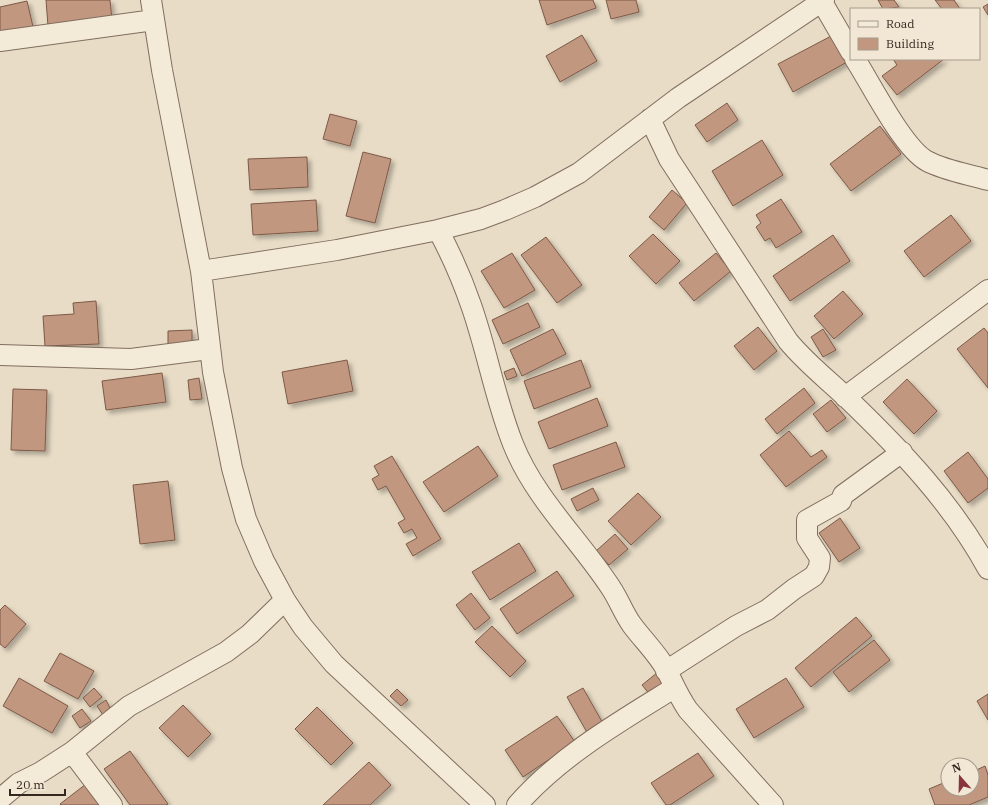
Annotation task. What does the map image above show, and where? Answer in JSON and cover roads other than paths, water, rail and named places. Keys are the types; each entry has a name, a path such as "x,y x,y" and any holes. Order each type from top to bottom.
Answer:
{"street":[{"path":"151,0 162,70 201,271 209,349 232,468 246,519 264,561 285,600 303,627 334,664 485,805"},
{"path":"201,271 337,250 438,230 481,219 535,197 579,173 678,98 823,1 850,50"},
{"path":"0,41 154,20"},
{"path":"857,60 912,150 926,160 946,169 988,180"},
{"path":"650,119 669,159 788,341 806,362 902,452 938,493 968,533 988,569"},
{"path":"438,230 450,253 471,305 505,420 513,444 526,472 554,515 590,558 612,589 631,623 670,679 688,710 773,805"},
{"path":"845,397 988,290"},
{"path":"0,355 131,359 209,349"},
{"path":"517,805 528,793 566,760 736,626 767,610 814,576 819,567 820,558 807,538 807,520 841,501 843,495 902,452"},
{"path":"0,799 19,783 41,772 72,752 129,706 226,652 250,634 285,600"},
{"path":"72,752 112,805"}]}
